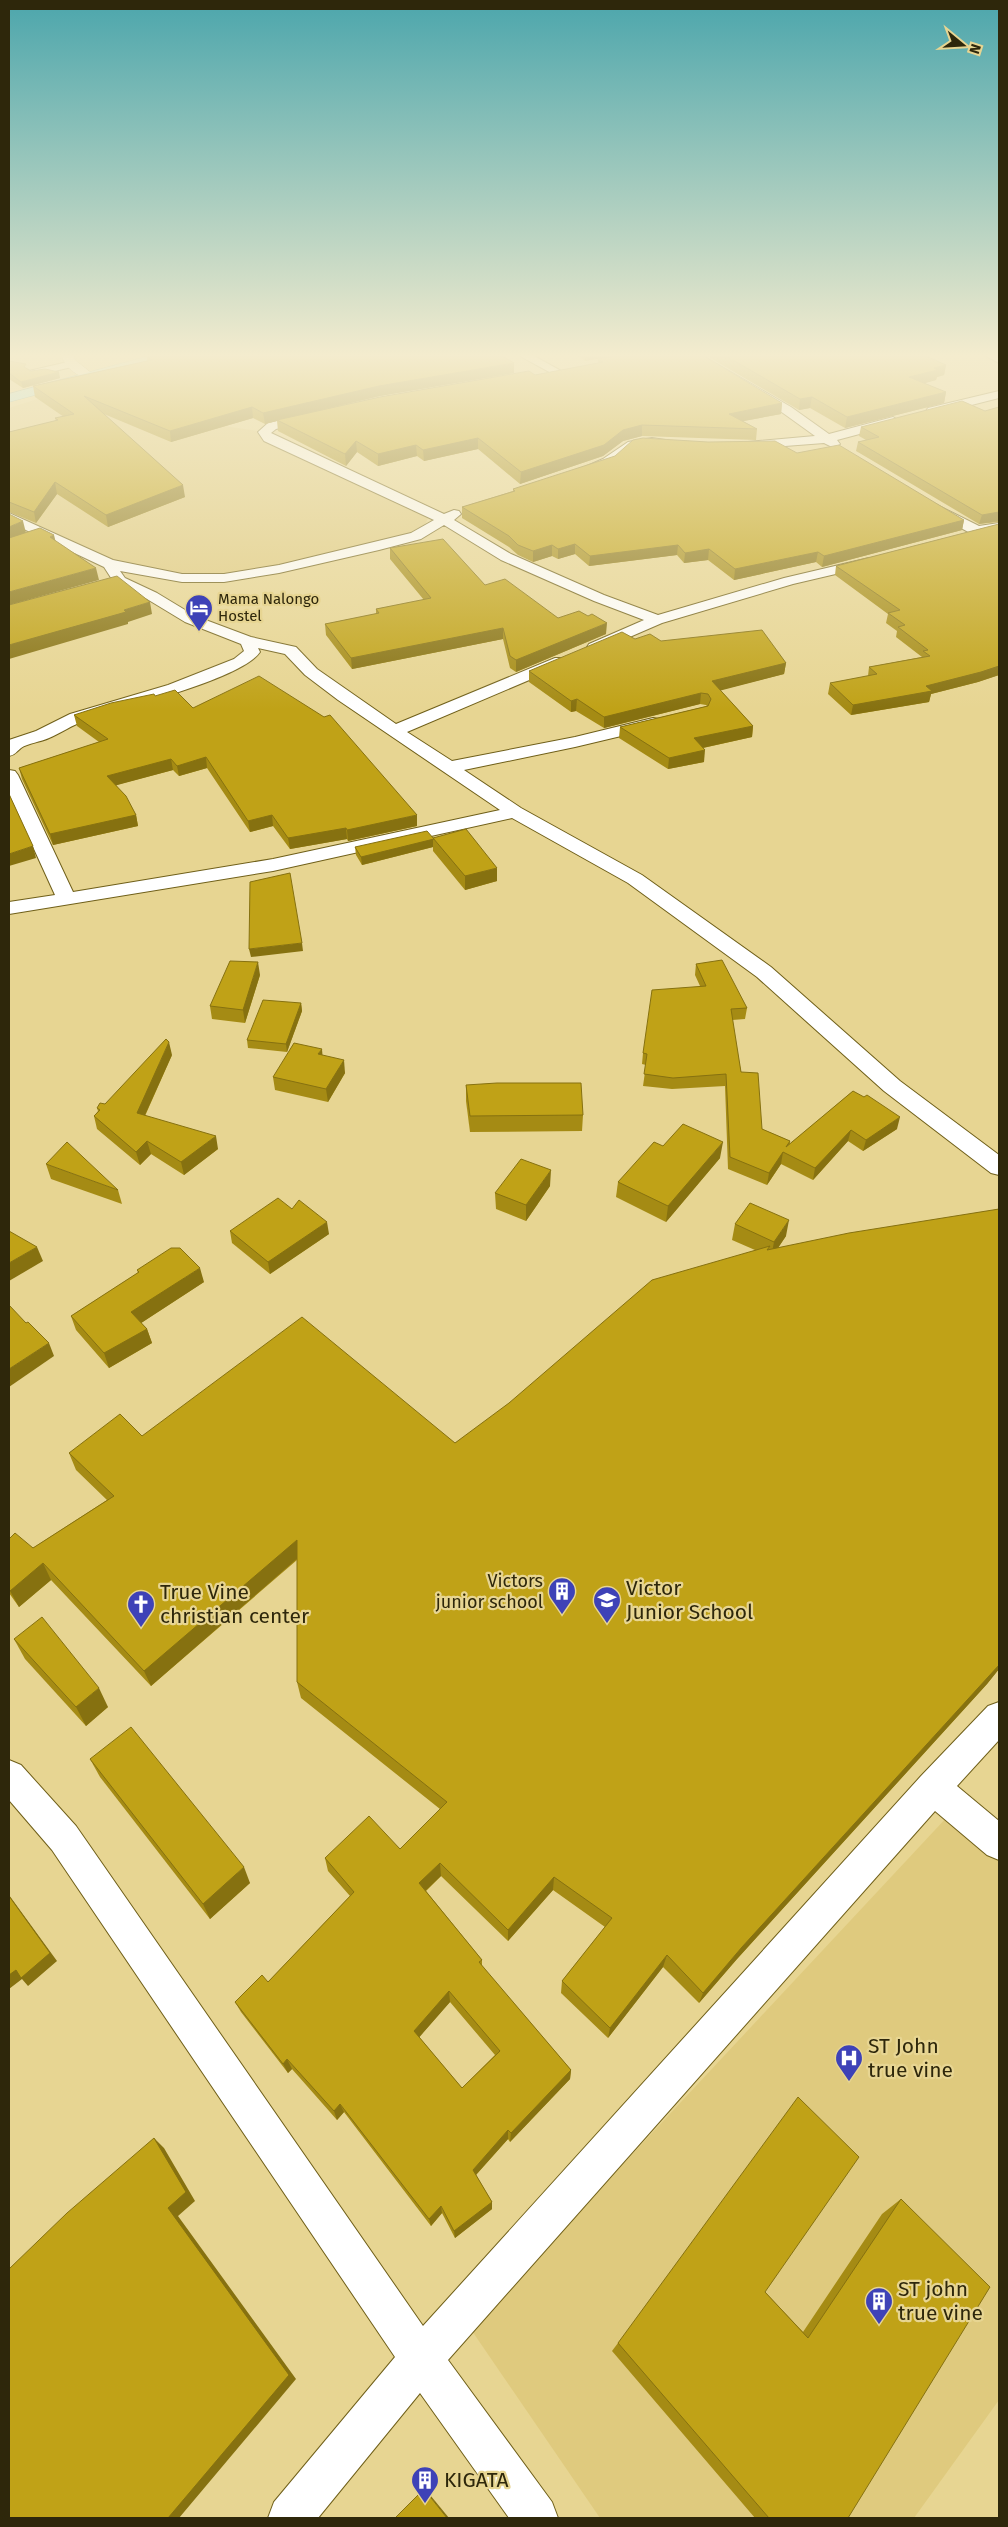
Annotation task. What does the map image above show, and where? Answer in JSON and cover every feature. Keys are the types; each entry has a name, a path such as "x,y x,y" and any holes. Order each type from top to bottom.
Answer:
{"street":[{"path":"345,474 443,519 506,557 599,598 657,620"},
{"path":"923,501 977,531"},
{"path":"101,586 120,581 224,578 280,568 416,536 463,509"},
{"path":"9,517 109,564 182,578"},
{"path":"957,539 977,531 999,527"},
{"path":"26,540 43,533"},
{"path":"395,731 657,620 788,581 886,557"},
{"path":"109,564 120,581 152,596 190,619 247,641 290,650 311,672 515,812 635,879 764,972 892,1086 999,1167"},
{"path":"9,751 15,744 42,735 76,718 174,688 240,662 252,652 247,641"},
{"path":"450,767 575,742 668,719"},
{"path":"9,775 66,898"},
{"path":"9,908 272,866 515,812"},
{"path":"290,2518 420,2359 999,1717"},
{"path":"9,1776 64,1838 420,2359 536,2518"},
{"path":"933,1788 999,1843"}],"shaded area":[{"path":"9,474 339,474 431,513 420,534 244,575 191,578 123,564 9,512"},
{"name":"ST John true vine","path":"962,1801 999,1836 999,2400 914,2518 600,2518 470,2328"}],"building":[{"path":"9,474 171,474 183,485 106,515 55,482 34,512 9,502"},
{"path":"560,474 887,474 964,520 824,556 818,552 735,569 709,549 685,553 678,545 590,556 575,544 558,549 552,545 533,551 518,545 509,536 462,507 515,491 513,489"},
{"path":"912,474 999,474 999,512 982,515"},
{"path":"9,514 23,521 9,527"},
{"path":"999,524 999,666 926,686 932,691 853,705 830,683 877,674 869,667 930,656 923,651 928,650 898,627 905,625 888,613 900,610 836,566"},
{"path":"40,528 54,535 50,537 96,568 9,592 9,538"},
{"path":"443,539 485,585 505,579 558,618 579,611 588,616 592,614 607,623 516,660 510,656 503,628 351,658 325,624 379,613 376,609 431,598 390,548"},
{"path":"117,576 150,602 124,610 126,612 9,645 9,605"},
{"path":"762,630 786,663 712,681 753,726 694,738 705,750 669,758 620,727 708,706 711,699 708,694 701,693 604,717 577,699 571,701 529,671 622,632 635,639 650,634 661,641"},
{"path":"259,676 324,717 330,715 417,815 347,830 346,828 288,838 272,815 248,821 206,757 177,766 171,759 107,776 126,796 136,815 50,834 19,768 108,739 74,715 111,703 154,694 155,696 175,690 193,708"},
{"path":"9,794 33,846 9,854"},
{"path":"466,829 497,868 465,876 433,838"},
{"path":"427,831 434,839 361,857 355,847"},
{"path":"290,873 302,943 249,949 250,882"},
{"path":"722,960 747,1008 731,1009 741,1072 758,1073 762,1129 790,1141 786,1147 853,1091 864,1097 867,1095 900,1117 866,1140 851,1130 815,1168 783,1152 769,1173 730,1157 726,1074 673,1078 644,1074 647,1054 643,1053 652,990 706,986 696,964"},
{"path":"230,961 258,962 243,1010 210,1006"},
{"path":"263,1000 301,1003 286,1044 247,1040"},
{"path":"166,1039 169,1042 137,1113 216,1136 181,1162 147,1141 136,1152 94,1116 100,1110 97,1108 100,1103 105,1104"},
{"path":"294,1043 322,1049 318,1054 344,1060 326,1089 273,1077"},
{"path":"581,1083 583,1115 470,1116 466,1085"},
{"path":"683,1124 723,1142 668,1206 618,1182 654,1142 663,1146"},
{"path":"67,1142 118,1190 46,1164"},
{"path":"521,1159 551,1170 526,1205 495,1193"},
{"path":"278,1198 292,1209 299,1200 327,1222 268,1262 230,1231"},
{"path":"750,1203 789,1220 774,1242 735,1224"},
{"path":"999,1209 999,1665 742,1947 703,1993 667,1955 610,2028 562,1981 612,1918 554,1877 508,1930 440,1863 419,1883 482,1960 479,1962 571,2070 511,2133 508,2130 473,2170 492,2202 454,2231 441,2206 429,2219 340,2104 334,2111 287,2059 283,2064 235,2002 262,1975 268,1982 354,1892 325,1858 369,1816 400,1849 447,1802 297,1682 297,1540 144,1671 43,1563 10,1591 9,1539 15,1533 33,1548 114,1496 69,1453 120,1414 142,1436 302,1317 455,1443 509,1403 652,1280 770,1246 767,1250 849,1233","holes":["449,1991 500,2051 462,2088 414,2031"]},
{"path":"9,1231 37,1247 9,1263"},
{"path":"171,1248 180,1248 200,1268 131,1312 147,1329 104,1353 71,1316 139,1272 137,1270"},
{"path":"9,1305 49,1343 9,1369"},
{"path":"42,1617 99,1688 76,1707 14,1639"},
{"path":"131,1727 244,1867 203,1904 90,1759"},
{"path":"9,1896 50,1953 21,1978 16,1970 9,1975"},
{"name":"ST john true vine","path":"798,2097 859,2157 765,2292 808,2338 901,2199 990,2287 848,2518 769,2518 618,2343"},
{"path":"154,2138 186,2192 168,2208 289,2375 168,2518 9,2518 9,2269 67,2213"},
{"name":"KIGATA","path":"424,2489 447,2518 395,2518"}],"place":[{"name":"Mama Nalongo Hostel","path":"199,632"},
{"name":"Victors junior school","path":"562,1615"},
{"name":"Victor Junior School","path":"607,1624"},
{"name":"True Vine christian center","path":"141,1628"},
{"name":"ST John true vine","path":"849,2082"},
{"name":"ST john true vine","path":"879,2325"},
{"name":"KIGATA","path":"425,2504"}]}
